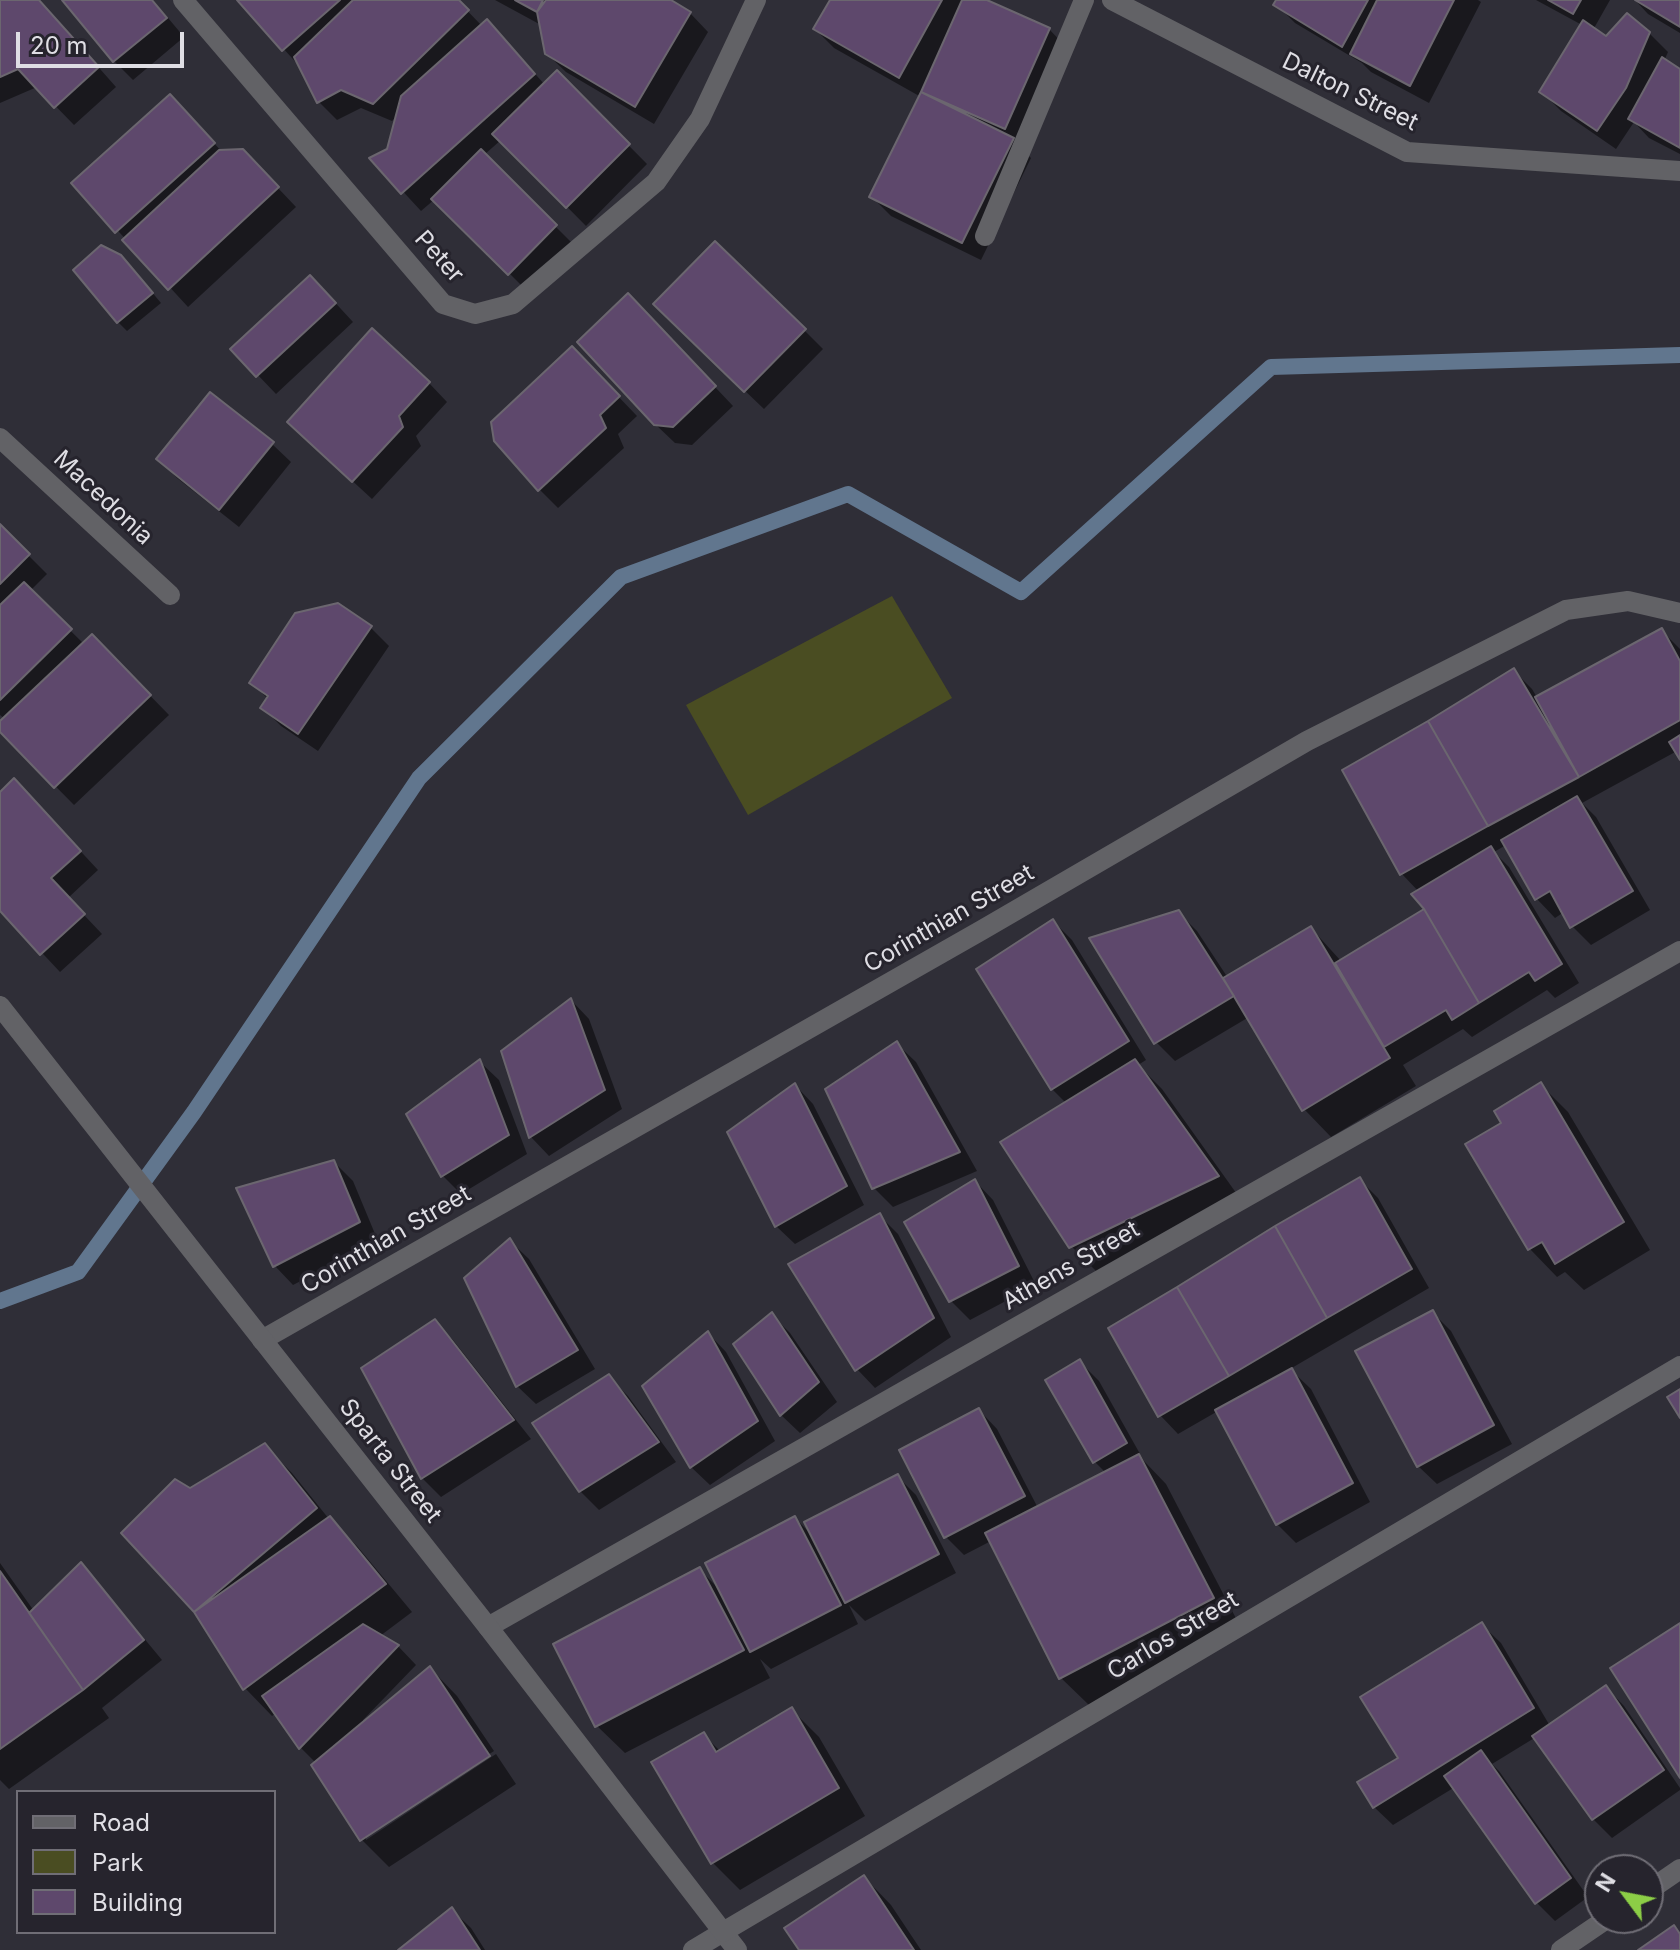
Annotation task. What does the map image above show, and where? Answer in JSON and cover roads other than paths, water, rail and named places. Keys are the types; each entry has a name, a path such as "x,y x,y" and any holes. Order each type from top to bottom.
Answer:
{"street":[{"name":"Peter","path":"183,0 443,304 475,314 513,304 656,182 700,119 756,0"},
{"path":"985,236 1084,0"},
{"name":"Dalton Street","path":"1112,0 1407,152 1680,171"},
{"name":"Macedonia","path":"0,438 170,595"},
{"name":"Corinthian Street","path":"262,1340 1321,734 1566,610 1628,601 1680,613"},
{"name":"Athens Street","path":"488,1627 1680,951"},
{"name":"Sparta Street","path":"0,1006 488,1627 737,1950"},
{"name":"Carlos Street","path":"693,1950 1680,1366"},
{"path":"1561,1950 1584,1934"}],"waterway":[{"path":"0,1301 78,1272 194,1112 419,778 621,577 848,494 1021,592 1271,367 1680,355"}]}
